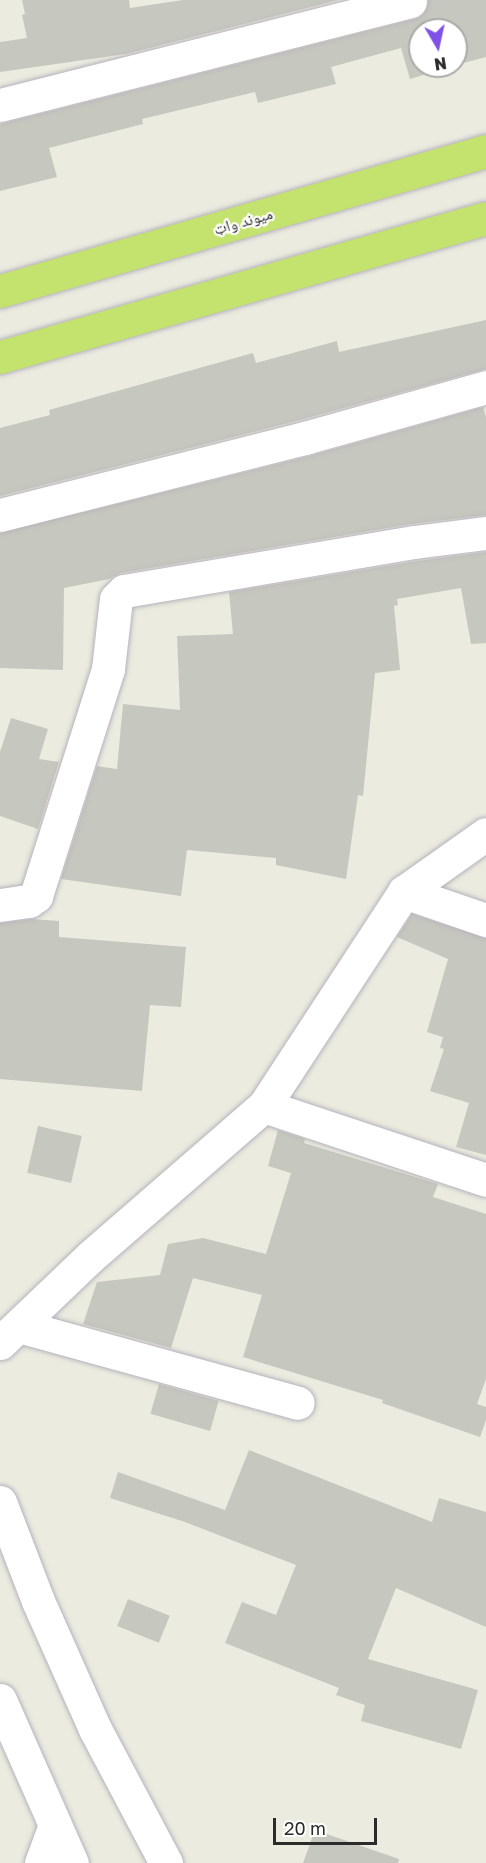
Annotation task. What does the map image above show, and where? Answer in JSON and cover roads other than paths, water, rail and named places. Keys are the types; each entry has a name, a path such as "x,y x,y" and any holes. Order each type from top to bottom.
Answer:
{"main road":[{"name":"میوند واټ","path":"0,291 486,151"},
{"path":"0,357 486,218"}],"street":[{"path":"0,105 410,1"},
{"path":"0,515 305,438 486,387"},
{"path":"0,905 29,901 36,896 108,669 116,599 124,591 486,532"},
{"path":"10,1334 90,1257 264,1106 404,892 486,834"},
{"path":"404,892 486,920"},
{"path":"264,1106 486,1180"},
{"path":"10,1334 298,1403"},
{"path":"0,1502 38,1601 95,1729 166,1863"},
{"path":"0,1700 72,1863"},
{"path":"41,1863 55,1825"}]}
